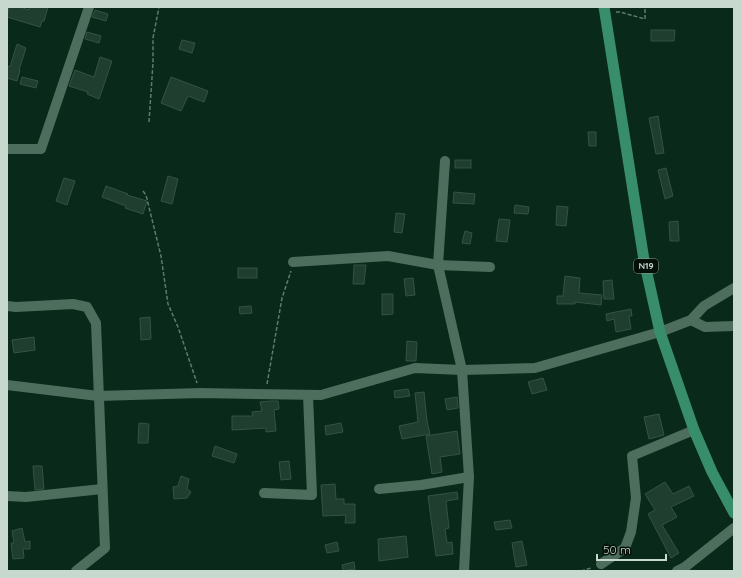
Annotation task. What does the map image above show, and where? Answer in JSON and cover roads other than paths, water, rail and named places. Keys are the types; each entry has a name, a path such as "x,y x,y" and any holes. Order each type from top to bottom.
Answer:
{"main road":[{"name":"N19","path":"605,10 644,260 660,332 694,430 712,472 734,513"}],"street":[{"path":"7,149 41,149 89,7"},
{"path":"445,161 438,266 462,370 469,477 464,571"},
{"path":"293,262 388,256 438,266 490,267"},
{"path":"7,385 98,396 200,393 321,395 415,368 462,370 535,368 660,332 691,320 704,306 734,288"},
{"path":"7,306 16,307 73,304 87,307 96,323 105,548 76,571"},
{"path":"691,320 705,327 734,326"},
{"path":"264,493 312,495 308,395"},
{"path":"601,564 625,548 631,532 636,498 632,456 694,430"},
{"path":"379,489 421,485 469,477"},
{"path":"7,496 26,497 102,489"},
{"path":"677,571 685,567 734,528"}]}
